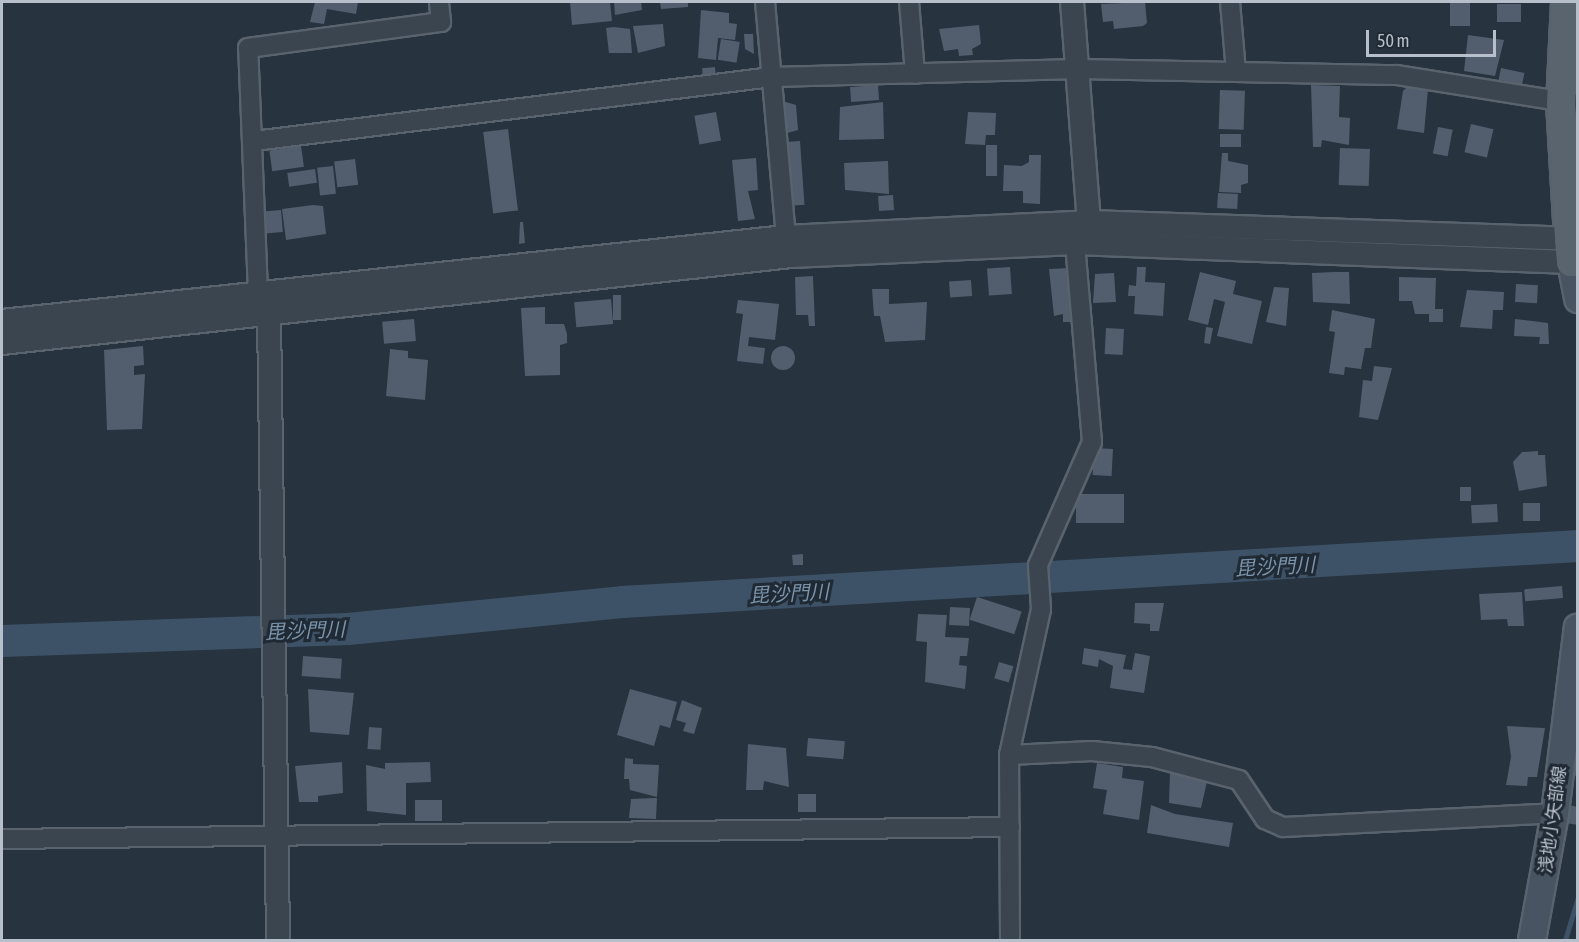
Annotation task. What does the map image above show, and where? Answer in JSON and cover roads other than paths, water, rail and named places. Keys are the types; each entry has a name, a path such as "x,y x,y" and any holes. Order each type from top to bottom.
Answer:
{"main road":[{"path":"1566,2 1574,250 1578,299"},
{"name":"浅地小矢部線","path":"1532,940 1555,813 1578,627"}],"street":[{"path":"278,940 269,315 258,293 254,141 248,48 441,22 439,2"},
{"path":"765,2 786,237"},
{"path":"909,2 915,74"},
{"path":"1010,940 1009,755 1041,609 1038,566 1092,442 1075,243 1089,222 1072,2"},
{"path":"1230,2 1236,72"},
{"path":"254,141 772,77 1078,69 1397,75 1569,103"},
{"path":"2,321 786,237 1089,222 1574,250"},
{"path":"2,343 790,256 1075,243 1574,250"},
{"path":"1009,755 1092,751 1163,760 1239,780 1265,819 1283,827 1555,813"},
{"path":"2,839 1010,828"}],"waterway":[{"name":"毘沙門川","path":"2,641 348,629 622,602 1578,546"},
{"path":"1565,940 1578,897"}]}
